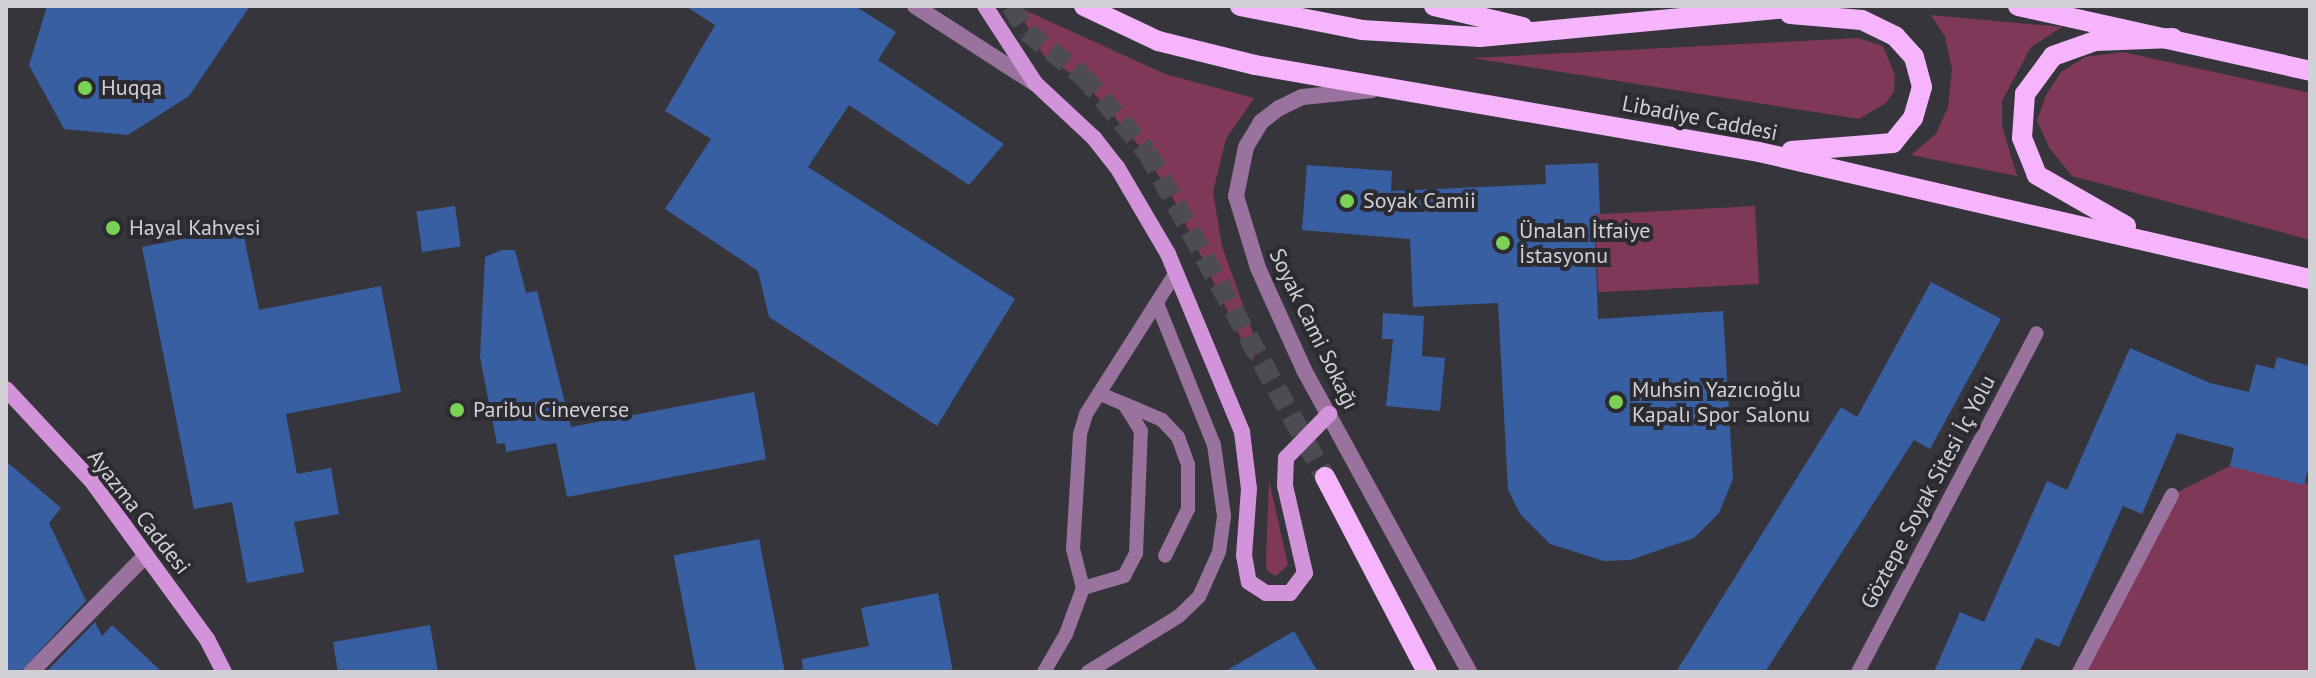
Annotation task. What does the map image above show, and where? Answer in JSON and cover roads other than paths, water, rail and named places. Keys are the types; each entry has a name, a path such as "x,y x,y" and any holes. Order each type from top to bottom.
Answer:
{"main road":[{"name":"Libadiye Caddesi","path":"1084,6 1158,41 1255,65 1759,152 2143,237 2310,279"},
{"path":"1240,6 1311,23 1407,35 1480,37 1806,6"},
{"path":"1434,6 1543,31"},
{"path":"2018,6 2173,38 2310,71"},
{"path":"1757,11 1862,20 1895,36 1914,57 1922,87 1913,118 1893,143 1851,150 1759,152"},
{"path":"2143,237 2037,175 2022,138 2025,94 2053,56 2095,41 2173,38"},
{"path":"1325,477 1427,672"}],"street":[{"path":"915,6 1035,83"},
{"path":"985,6 1035,83 1117,167 1176,272 1242,432 1249,489 1244,555 1249,582 1266,593 1290,593 1305,573 1285,486 1286,458 1329,414"},
{"name":"Soyak Cami Sokağı","path":"1395,88 1302,97 1279,108 1261,122 1237,170 1236,196 1258,268 1329,414 1469,672"},
{"name":"Ayazma Caddesi","path":"6,389 91,480 207,639 224,672"},
{"path":"31,672 146,555"}],"lane":[{"path":"1044,672 1066,634 1083,588 1073,549 1080,434 1100,394 1176,272"},
{"path":"1088,672 1179,616 1199,597 1219,552 1224,516 1214,445 1157,303"},
{"name":"Göztepe Soyak Sitesi İç Yolu","path":"1858,672 2037,333"},
{"path":"1100,394 1162,420 1178,437 1188,465 1188,509 1165,556"},
{"path":"1083,588 1124,576 1136,553 1141,431 1124,404"},
{"path":"2079,672 2172,495"}],"tunnel":[{"path":"1011,6 1027,32 1083,76 1147,152 1325,477"}],"place":[{"name":"Huqqa","path":"85,88"},
{"name":"Soyak Camii","path":"1347,201"},
{"name":"Hayal Kahvesi","path":"113,228"},
{"name":"Ünalan İtfaiye İstasyonu","path":"1503,243"},
{"name":"Muhsin Yazıcıoğlu Kapalı Spor Salonu","path":"1616,402"},
{"name":"Paribu Cineverse","path":"457,410"}]}
